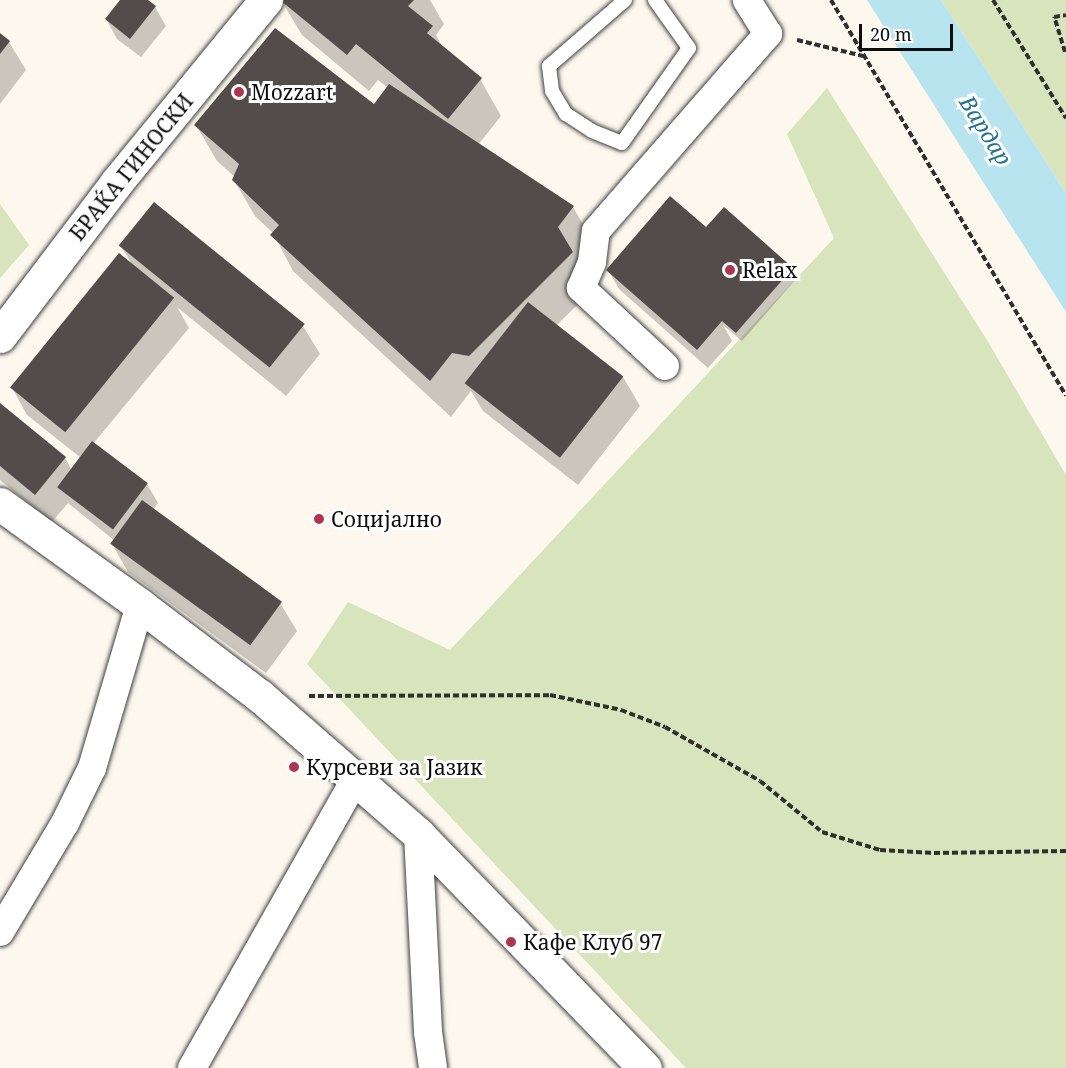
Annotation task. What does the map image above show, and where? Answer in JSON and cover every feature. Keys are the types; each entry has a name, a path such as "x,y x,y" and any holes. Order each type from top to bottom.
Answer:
{"street":[{"name":"БРАЌА ГИНОСКИ","path":"0,335 116,183 266,0"},
{"path":"665,366 581,288 592,262 596,231 768,34 747,0"},
{"path":"0,504 140,605 260,696 418,834 645,1068"},
{"path":"0,932 65,823 92,768 140,605"},
{"path":"192,1068 355,780"},
{"path":"418,834 428,1032 433,1068"}],"lane":[{"path":"625,0 549,66 552,91 566,114 592,130 622,143 689,48 655,0"}],"path":[{"path":"831,0 1066,395"},
{"path":"993,0 1066,118"},
{"path":"1065,52 1054,17 1066,15"},
{"path":"768,34 864,56"},
{"path":"260,696 550,695 621,710 665,727 760,782 822,832 880,850 933,853 1066,851"}],"green space":[{"path":"941,0 1066,0 1066,194 1052,171"},
{"path":"827,88 987,340 1066,475 1066,1068 686,1068 307,664 348,602 450,650 834,238 787,134"},
{"path":"0,204 29,245 0,278"}],"water":[{"name":"Вардар","path":"867,0 941,0 1052,171 1066,194 1066,312"}],"building":[{"path":"120,0 148,0 156,6 130,39 105,19"},
{"path":"280,0 414,0 408,6 433,26 427,33 482,78 448,119 356,44 347,55"},
{"path":"275,28 374,104 389,84 574,206 558,227 573,252 469,356 452,353 430,381 270,235 279,225 232,180 239,164 194,125"},
{"path":"0,33 10,41 0,54"},
{"path":"670,196 706,227 724,207 793,268 736,333 722,321 697,350 606,270"},
{"path":"154,202 305,324 270,368 119,246"},
{"path":"119,253 174,298 65,432 10,387"},
{"path":"528,302 623,376 560,458 465,383"},
{"path":"0,403 66,457 35,495 0,466"},
{"path":"92,441 148,483 113,529 57,487"},
{"path":"142,500 282,602 250,645 110,544"}],"place":[{"name":"Mozzart","path":"239,92"},
{"name":"Relax","path":"730,270"},
{"name":"Социјално","path":"319,519"},
{"name":"Курсеви за Јазик","path":"294,767"},
{"name":"Кафе Клуб 97","path":"511,942"}]}
